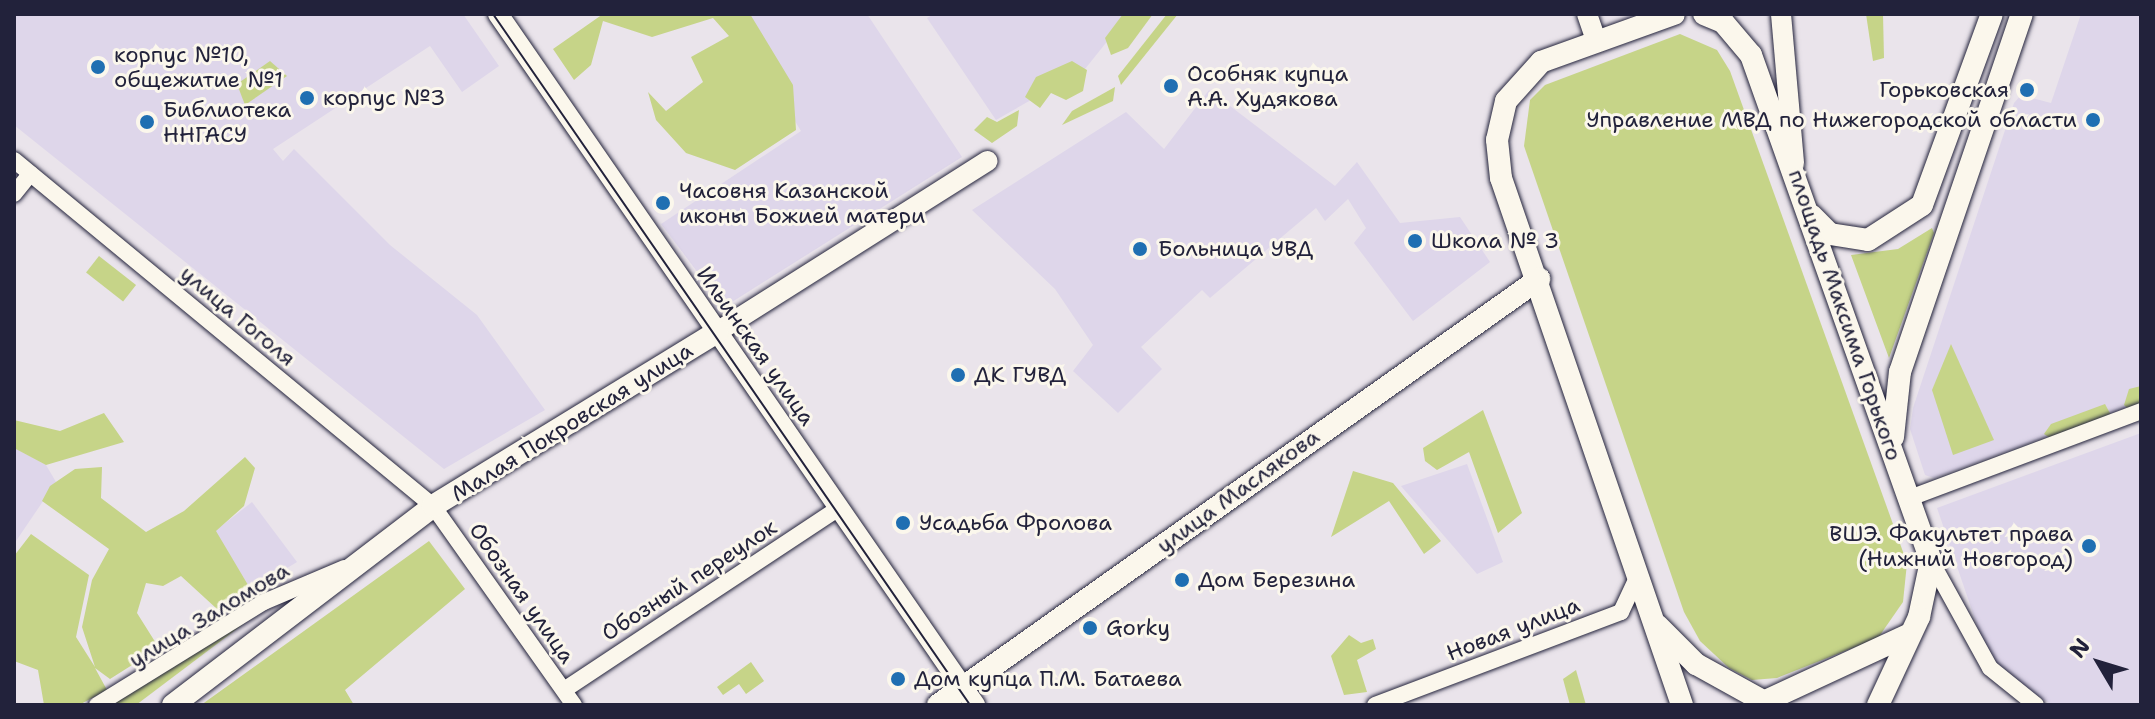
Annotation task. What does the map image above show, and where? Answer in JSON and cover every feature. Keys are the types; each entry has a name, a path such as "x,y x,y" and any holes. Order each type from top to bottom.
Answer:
{"main road":[{"path":"1674,14 1596,40 1527,72 1499,120 1501,178 1539,279 1682,705"},
{"name":"площадь Максима Горького","path":"1704,14 1723,22 1751,55 1811,215 1931,561"},
{"path":"1811,215 1830,234 1868,240 1922,205 1992,14"},
{"path":"1894,454 1900,372 2022,14"},
{"name":"улица Маслякова","path":"938,705 969,697 1539,279"},
{"name":"Малая Покровская улица","path":"173,705 346,567 433,506 717,332"},
{"path":"1878,705 1908,635 1931,561"},
{"path":"1655,623 1696,664 1764,704 1908,635"}],"street":[{"name":"Ильинская улица","path":"498,14 969,697"},
{"path":"1587,14 1596,40"},
{"path":"1781,14 1794,171"},
{"name":"улица Гоголя","path":"14,160 433,506"},
{"name":"Малая Покровская улица","path":"717,332 987,161"},
{"path":"14,194 30,174"},
{"path":"1910,498 2141,411"},
{"name":"Обозная улица","path":"433,506 574,705"},
{"name":"Обозный переулок","path":"564,690 839,508"},
{"path":"1931,561 1980,654 2036,705"},
{"name":"улица Заломова","path":"97,705 264,602 346,567"},
{"name":"Новая улица","path":"1375,705 1621,612 1636,591 1637,568"}],"shaded area":[{"path":"14,14 463,14 499,66 462,92 430,46 273,149 283,161 294,149 390,245 477,315 545,410 444,469 14,125"},
{"path":"730,14 867,14 962,157 724,307 661,224 801,131"},
{"path":"934,14 1129,14 1085,69 996,120 927,18"},
{"path":"2081,14 2141,14 2141,402 1934,478 1925,475 1910,429 1913,408 2014,103 2021,95 2051,103"},
{"name":"Больница УВД","path":"1209,90 1335,186 1357,162 1400,223 1460,217 1490,262 1413,321 1354,243 1366,228 1348,199 1325,221 1316,208 1210,298 1202,290 1141,347 1162,369 1118,413 1073,371 1093,345 1055,289 972,210 1126,112 1164,149"},
{"path":"2141,433 2141,705 2052,705 1991,666 1937,508"},
{"path":"15,448 46,465 56,482 14,544"},
{"path":"1467,464 1503,562 1477,574 1401,486"},
{"path":"252,502 297,562 251,590 215,531"}],"green space":[{"path":"603,14 750,14 793,85 796,130 735,170 686,153 656,120 648,92 666,111 703,82 691,57 729,36 713,18 652,37 603,21 591,65 574,80 553,49"},
{"path":"1123,14 1153,14 1128,48 1111,55 1105,38"},
{"path":"1167,14 1178,14 1121,85 1118,76"},
{"path":"1866,14 1883,14 1884,58 1873,61"},
{"path":"1680,34 1717,50 1730,71 1907,563 1903,602 1878,638 1777,678 1752,680 1729,668 1700,641 1684,612 1524,146 1530,100 1545,85"},
{"path":"270,61 287,76 245,105 237,84"},
{"path":"1072,61 1087,70 1083,91 1066,100 1051,93 1040,108 1025,97 1036,77"},
{"path":"1115,87 1113,101 1062,125 1072,111"},
{"path":"1019,110 1017,126 992,143 974,130 987,117 997,122"},
{"path":"1932,228 1934,233 1889,358 1851,255 1898,249"},
{"path":"99,256 136,285 123,301 86,273"},
{"path":"1951,344 1994,440 1953,455 1932,390"},
{"path":"2141,386 2141,415 2137,417 2124,405 2129,389"},
{"path":"2105,404 2112,417 2059,444 2044,434 2051,424"},
{"path":"1483,410 1522,513 1498,533 1469,452 1437,470 1425,461 1423,448"},
{"path":"104,413 124,442 46,465 14,448 14,420 60,431"},
{"path":"245,457 255,468 244,506 216,531 251,590 217,609 181,576 163,586 146,583 137,613 159,648 110,679 95,668 107,690 79,705 44,705 38,670 14,661 14,556 31,534 89,575 76,637 95,667 82,627 92,580 109,549 42,501 50,486 75,469 102,467 101,498 146,532 184,511"},
{"path":"1353,471 1393,483 1441,541 1424,554 1389,501 1331,537"},
{"path":"429,541 465,589 345,690 354,705 201,705"},
{"path":"262,610 136,705 112,705"},
{"path":"1349,635 1361,643 1373,639 1376,649 1357,660 1367,692 1344,695 1331,656"},
{"path":"751,662 764,681 746,694 739,684 723,695 717,687"},
{"path":"1576,670 1586,705 1570,705 1563,679"}],"tram line":[{"path":"493,14 970,705"}],"place":[{"name":"корпус №10, общежитие №1","path":"98,67"},
{"name":"Особняк купца А.А. Худякова","path":"1171,86"},
{"name":"Горьковская","path":"2027,90"},
{"name":"корпус №3","path":"307,98"},
{"name":"Управление МВД по Нижегородской области","path":"2093,120"},
{"name":"Библиотека ННГАСУ","path":"147,122"},
{"name":"Часовня Казанской иконы Божией матери","path":"663,203"},
{"name":"Школа № 3","path":"1415,241"},
{"name":"Больница УВД","path":"1140,249"},
{"name":"ДК ГУВД","path":"958,375"},
{"name":"Усадьба Фролова","path":"903,523"},
{"name":"ВШЭ. Факультет права (Нижний Новгород)","path":"2089,546"},
{"name":"Дом Березина","path":"1182,580"},
{"name":"Gorky","path":"1090,628"},
{"name":"Дом купца П.М. Батаева","path":"898,679"}]}
